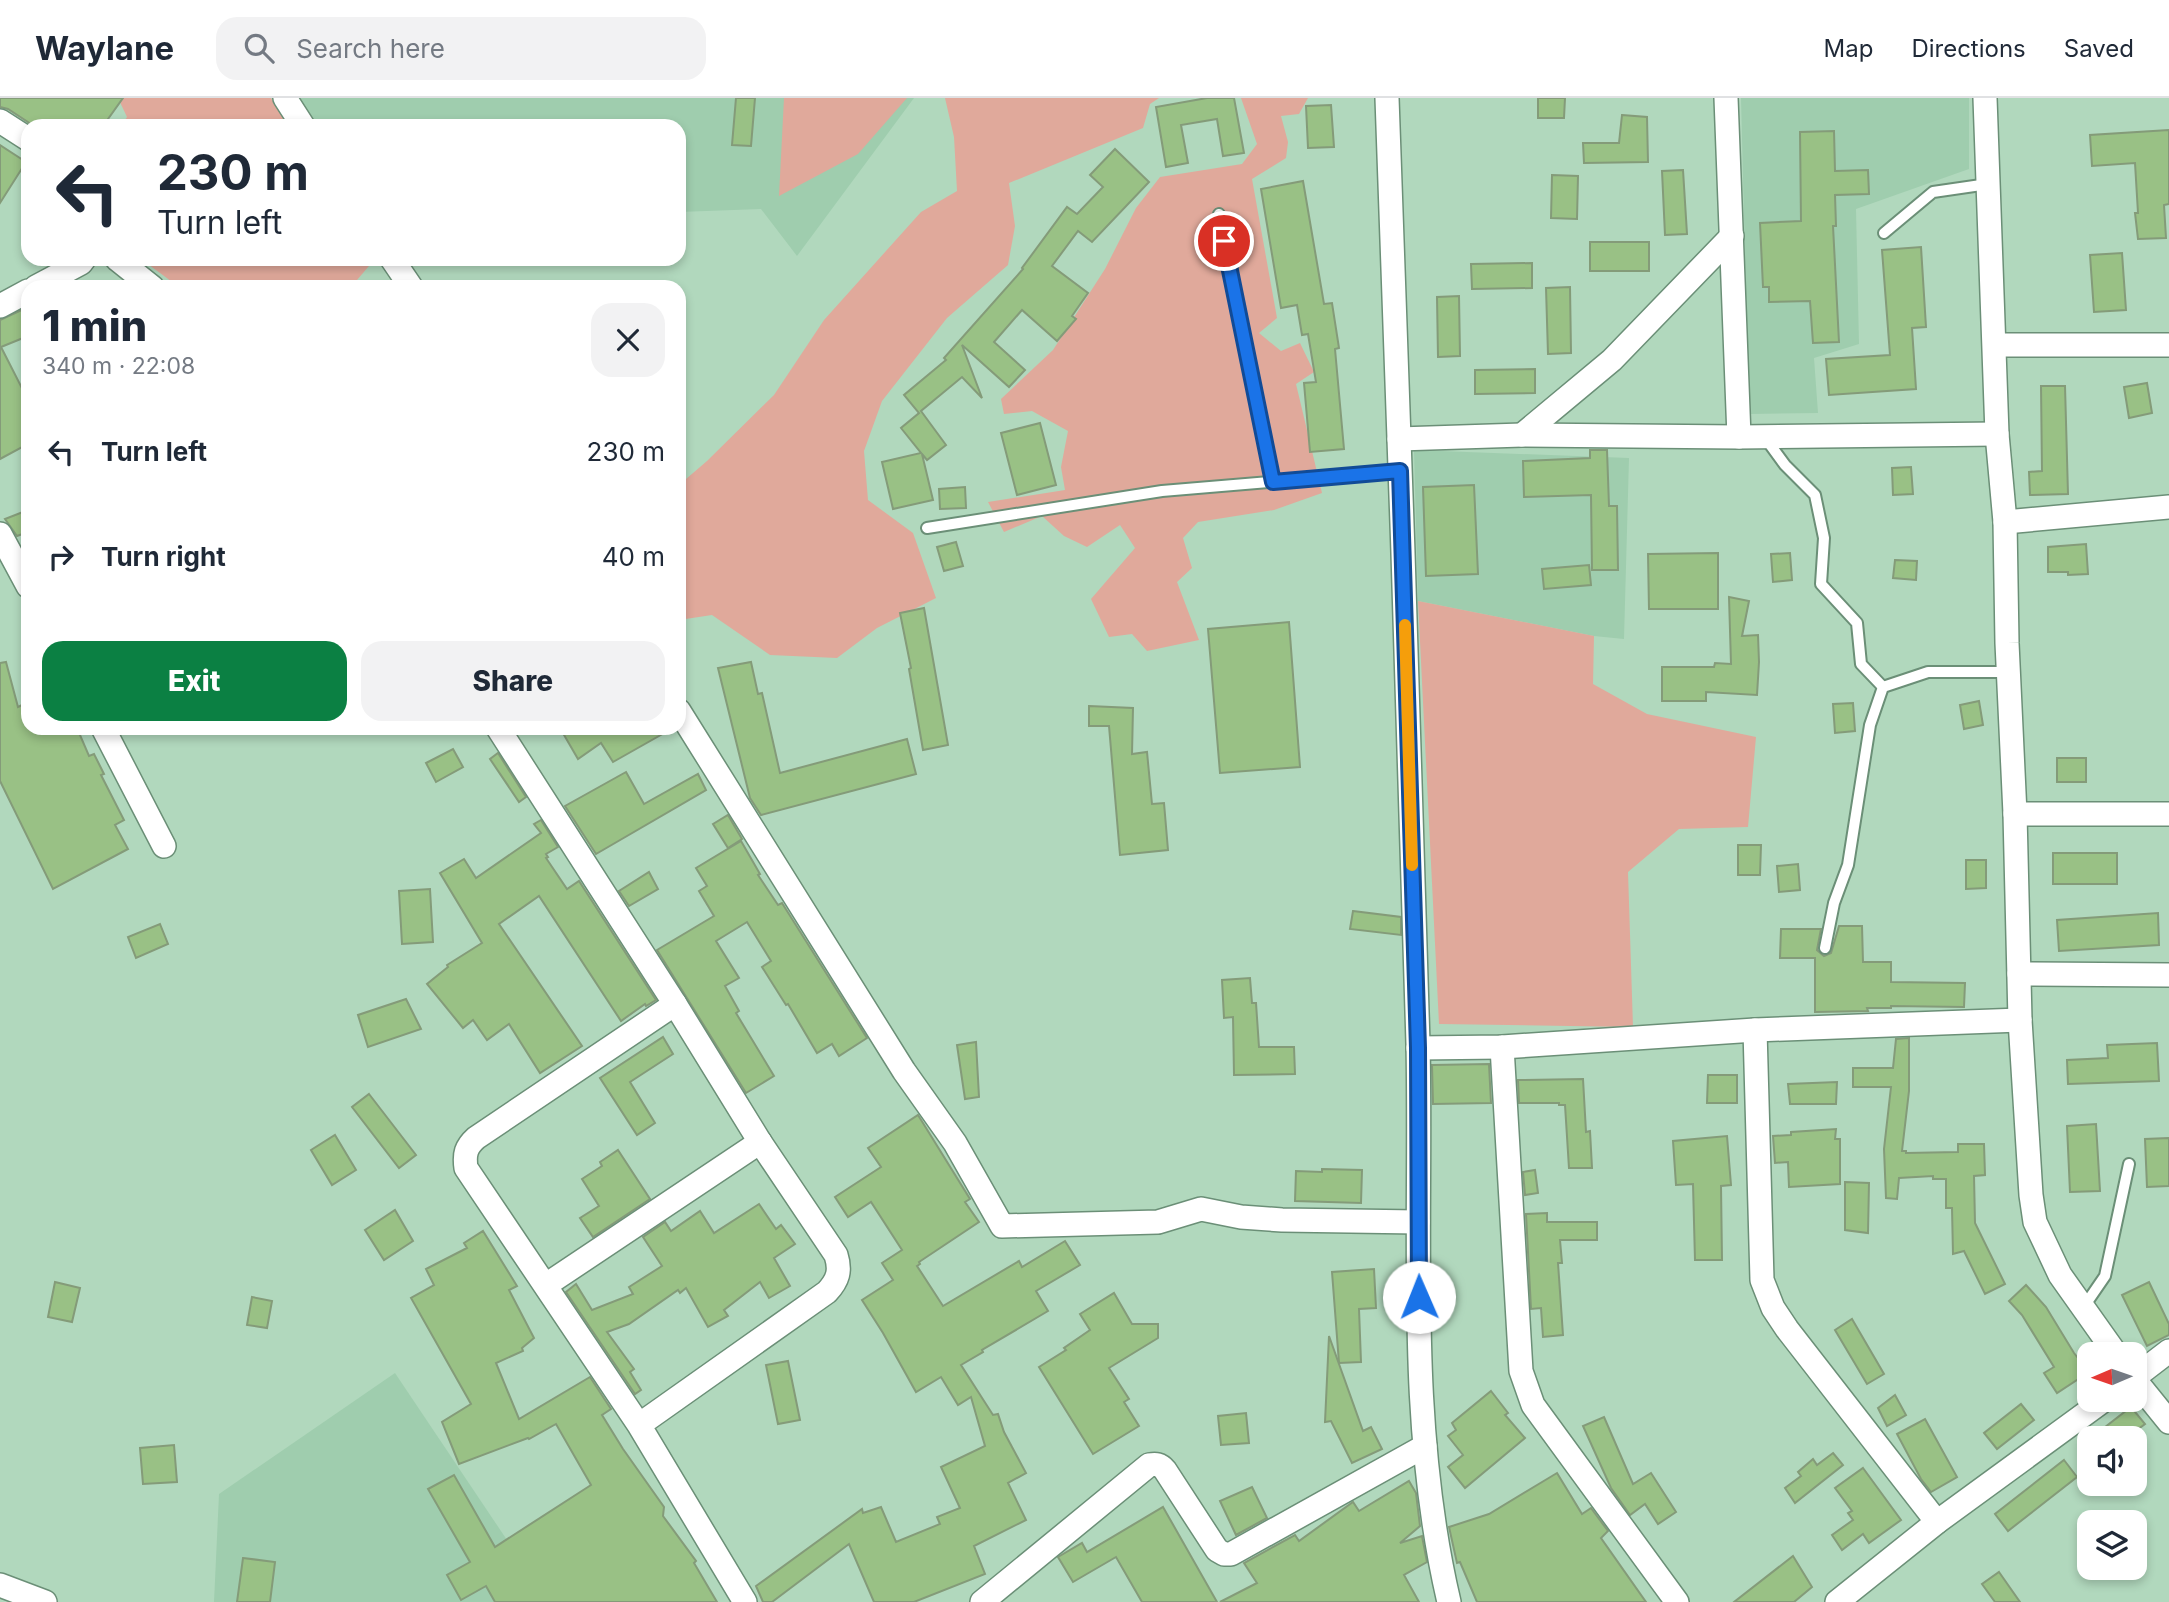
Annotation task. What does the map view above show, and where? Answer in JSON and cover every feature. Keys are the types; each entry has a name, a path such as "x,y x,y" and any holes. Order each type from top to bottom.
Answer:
{"street":[{"path":"285,98 298,119"},
{"path":"1387,98 1418,1048 1419,1348 1432,1508 1449,1602"},
{"path":"1726,98 1739,438"},
{"path":"1985,98 1997,434 2005,522 2020,1020 2031,1195 2035,1222 2060,1275 2107,1342"},
{"path":"0,121 21,134"},
{"path":"1522,435 1612,360 1732,236"},
{"path":"57,280 77,266"},
{"path":"126,266 143,280"},
{"path":"0,306 21,295"},
{"path":"1995,345 2169,345"},
{"path":"1399,439 1522,435 1739,438 1997,434"},
{"path":"2005,522 2169,507"},
{"path":"0,534 21,573"},
{"path":"686,722 904,1071 955,1143 1002,1226 1158,1222 1201,1209 1241,1217 1282,1220 1418,1222"},
{"path":"107,735 164,846"},
{"path":"503,735 676,1004 760,1142 836,1255 839,1275 827,1292 639,1424"},
{"path":"2015,814 2169,814"},
{"path":"2019,974 2169,975"},
{"path":"676,1004 476,1138 466,1150 466,1168 639,1424 745,1602"},
{"path":"1418,1048 1502,1047 1755,1030 2020,1020"},
{"path":"1755,1030 1762,1280 1773,1308 1787,1329 1937,1522"},
{"path":"1502,1047 1521,1371 1533,1405 1677,1602"},
{"path":"546,1285 760,1142"},
{"path":"2147,1369 2169,1352"},
{"path":"2147,1394 2169,1422"},
{"path":"1837,1602 1937,1522 2088,1412"},
{"path":"982,1602 1149,1465 1161,1466 1165,1470 1217,1550 1231,1554 1425,1446"},
{"path":"0,1585 45,1602"}],"lane":[{"path":"1884,233 1933,192 1988,184"},
{"path":"1219,214 1273,482"},
{"path":"1765,437 1785,465 1815,495 1824,538 1821,584 1857,623 1860,664 1883,687"},
{"path":"927,528 1162,491 1400,471"},
{"path":"1883,687 1928,672 2009,672"},
{"path":"1825,948 1834,903 1848,865 1870,725 1883,687"},
{"path":"2083,1308 2105,1276 2129,1164"}],"shaded area":[{"path":"118,98 271,98 284,119 126,119"},
{"path":"298,98 914,98 797,256 761,209 686,212 686,119 313,119"},
{"path":"784,98 907,98 858,154 779,196"},
{"path":"945,98 1159,98 1150,104 1143,128 1009,183 1015,226 1008,265 947,318 882,401 864,451 868,500 913,533 936,598 877,628 837,658 770,655 712,615 686,619 686,479 774,395 824,320 921,212 957,191 954,137"},
{"path":"1241,98 1308,98 1299,114 1281,116 1288,142 1286,158 1252,179 1277,318 1259,333 1281,351 1300,343 1314,372 1296,384 1322,493 1274,510 1198,522 1183,538 1192,568 1177,582 1199,640 1147,651 1132,634 1109,637 1091,599 1135,548 1120,525 1087,547 1064,536 1042,516 1004,532 988,502 1065,490 1061,467 1068,431 1032,411 1004,414 1001,399 1053,350 1105,269 1136,208 1160,177 1242,164 1257,144"},
{"path":"1741,98 1969,98 1969,169 1856,209 1859,344 1814,358 1818,413 1749,414"},
{"path":"150,266 369,266 357,280 170,280"},
{"path":"1414,450 1629,458 1624,639 1594,636 1418,601"},
{"path":"1418,601 1594,636 1593,684 1647,714 1756,737 1748,827 1679,829 1628,872 1633,1027 1439,1024"},
{"path":"395,1373 509,1543 544,1602 214,1602 219,1494"}],"building":[{"path":"0,98 123,98 108,119 23,119 0,107"},
{"path":"736,98 755,98 751,146 732,145"},
{"path":"1207,98 1234,98 1244,153 1223,156 1217,119 1181,125 1188,163 1166,167 1156,107"},
{"path":"1538,98 1565,98 1564,118 1538,118"},
{"path":"1331,105 1334,147 1308,148 1306,106"},
{"path":"1622,115 1647,117 1648,162 1584,163 1583,143 1619,143"},
{"path":"2169,130 2169,204 2164,205 2166,238 2138,239 2135,163 2092,166 2090,135"},
{"path":"1834,131 1835,171 1868,170 1869,194 1835,195 1836,226 1833,226 1839,342 1813,343 1810,301 1769,302 1769,287 1763,287 1760,223 1801,221 1800,132"},
{"path":"0,145 21,159 21,170 0,203"},
{"path":"1115,149 1149,182 1092,242 1078,231 1052,266 1088,293 1072,316 1076,319 1057,341 1022,310 994,342 1025,370 1009,387 962,345 982,398 962,377 921,411 946,445 927,460 922,454 933,500 893,509 882,462 921,453 901,428 919,413 904,395 946,360 944,358 1023,269 1067,207 1077,214 1103,187 1090,175"},
{"path":"1683,170 1687,234 1665,235 1662,171"},
{"path":"1552,175 1578,176 1577,219 1551,218"},
{"path":"1303,181 1324,304 1332,303 1339,348 1335,349 1344,449 1310,452 1304,383 1316,382 1308,334 1302,335 1297,305 1281,308 1261,189"},
{"path":"1590,242 1649,242 1649,271 1590,271"},
{"path":"1921,247 1926,327 1912,328 1916,389 1829,395 1826,359 1890,355 1882,250"},
{"path":"2122,253 2126,310 2094,312 2090,255"},
{"path":"1532,263 1532,288 1472,289 1471,264"},
{"path":"1570,287 1571,353 1548,354 1546,288"},
{"path":"1459,296 1460,356 1438,357 1437,297"},
{"path":"21,310 21,339 1,347 21,386 21,448 0,459 0,320"},
{"path":"1535,369 1535,393 1475,394 1475,370"},
{"path":"2147,383 2152,413 2129,418 2124,387"},
{"path":"2041,386 2065,386 2068,494 2030,495 2029,472 2042,471"},
{"path":"1040,423 1056,485 1017,495 1001,433"},
{"path":"1590,450 1607,450 1609,506 1617,506 1618,570 1592,570 1591,495 1524,497 1523,461 1590,458"},
{"path":"1911,467 1913,494 1893,495 1892,468"},
{"path":"1474,485 1478,574 1426,576 1423,487"},
{"path":"965,487 966,508 940,509 939,489"},
{"path":"21,513 21,535 17,536 5,519"},
{"path":"956,542 963,566 944,571 937,547"},
{"path":"2086,544 2088,574 2048,572 2048,547"},
{"path":"1718,553 1718,609 1649,609 1648,554"},
{"path":"1790,553 1792,580 1773,582 1771,554"},
{"path":"1895,560 1917,561 1916,580 1893,578"},
{"path":"1589,565 1591,585 1544,589 1542,569"},
{"path":"1729,597 1749,601 1742,636 1758,635 1757,695 1706,692 1706,701 1662,701 1662,667 1714,667 1715,663 1731,664"},
{"path":"924,608 948,745 923,750 900,613"},
{"path":"1289,622 1300,767 1220,773 1208,629"},
{"path":"6,662 18,707 21,706 21,735 80,735 89,756 94,754 104,774 101,775 124,820 115,825 128,849 53,889 0,781 0,663"},
{"path":"751,662 758,694 762,693 780,773 907,739 916,774 761,815 750,798 718,668"},
{"path":"1979,701 1983,725 1964,729 1960,705"},
{"path":"1853,703 1855,731 1835,733 1833,704"},
{"path":"1089,706 1133,708 1132,754 1147,752 1152,804 1164,803 1168,850 1120,855 1109,726 1089,726"},
{"path":"564,735 661,735 613,762 601,743 578,759"},
{"path":"453,749 463,767 436,782 426,763"},
{"path":"498,753 526,797 519,802 490,759"},
{"path":"2057,758 2086,758 2086,782 2057,782"},
{"path":"626,772 644,804 698,774 706,790 596,854 565,806"},
{"path":"728,815 742,839 728,848 713,824"},
{"path":"541,820 558,847 546,854 546,858 567,889 579,881 656,1000 646,1006 645,1004 621,1021 539,896 499,924 582,1046 540,1073 509,1024 487,1040 473,1020 463,1028 427,984 448,967 447,965 482,943 440,873 464,859 476,878 541,833 534,824"},
{"path":"741,841 760,874 758,875 778,905 782,903 867,1038 839,1056 832,1044 817,1053 762,967 771,961 747,922 716,941 739,978 725,986 739,1011 736,1013 774,1076 746,1093 657,950 714,916 699,891 707,886 696,868"},
{"path":"1738,845 1761,845 1760,875 1738,875"},
{"path":"2053,853 2117,853 2117,884 2053,884"},
{"path":"1966,860 1986,860 1986,888 1966,889"},
{"path":"1798,864 1800,890 1779,892 1777,866"},
{"path":"649,872 658,889 629,906 619,891"},
{"path":"430,889 433,942 402,944 399,891"},
{"path":"1353,911 1401,917 1401,935 1350,929"},
{"path":"2158,913 2159,945 2059,951 2057,920"},
{"path":"160,924 168,944 136,958 128,937"},
{"path":"1839,926 1862,926 1863,962 1891,962 1891,982 1965,983 1964,1007 1891,1006 1867,1008 1868,1011 1815,1012 1815,958 1780,958 1781,929 1821,929 1817,950 1824,956 1831,953"},
{"path":"1250,978 1252,1003 1256,1003 1259,1047 1294,1047 1295,1074 1234,1075 1233,1017 1224,1018 1222,980"},
{"path":"406,999 421,1029 368,1047 358,1015"},
{"path":"663,1037 673,1054 630,1082 655,1123 637,1135 600,1078"},
{"path":"1909,1038 1909,1091 1902,1151 1958,1152 1958,1144 1984,1144 1985,1175 1974,1176 1975,1223 2005,1284 1985,1294 1964,1251 1953,1254 1952,1208 1946,1208 1946,1179 1933,1179 1933,1176 1899,1178 1897,1199 1886,1198 1884,1149 1891,1087 1853,1087 1853,1068 1893,1068 1896,1039"},
{"path":"976,1042 979,1097 965,1099 957,1045"},
{"path":"2157,1043 2159,1081 2068,1084 2067,1060 2108,1058 2107,1045"},
{"path":"1489,1064 1491,1103 1433,1104 1432,1065"},
{"path":"1708,1075 1737,1075 1737,1103 1707,1103"},
{"path":"1583,1079 1586,1132 1590,1131 1592,1168 1569,1168 1565,1105 1519,1103 1518,1080"},
{"path":"1837,1082 1836,1104 1790,1104 1788,1084"},
{"path":"369,1094 416,1155 399,1168 352,1107"},
{"path":"918,1115 970,1199 965,1202 979,1222 919,1262 917,1266 943,1306 1019,1261 1022,1267 1065,1241 1080,1265 1036,1291 1048,1311 961,1365 993,1415 998,1414 1004,1432 1026,1473 1008,1483 1026,1520 974,1546 985,1574 914,1602 874,1602 849,1544 772,1602 763,1602 756,1586 862,1509 863,1513 881,1507 896,1542 940,1524 937,1517 960,1508 941,1467 985,1446 971,1397 958,1405 941,1377 916,1392 862,1300 893,1280 882,1263 902,1250 871,1202 848,1217 835,1197 881,1167 868,1148"},
{"path":"2096,1124 2100,1191 2070,1192 2067,1126"},
{"path":"1836,1129 1835,1139 1840,1139 1840,1184 1789,1187 1788,1162 1775,1163 1773,1136"},
{"path":"335,1135 356,1170 332,1185 311,1150"},
{"path":"1727,1136 1731,1185 1721,1186 1722,1260 1695,1260 1693,1184 1676,1185 1673,1141"},
{"path":"2169,1138 2169,1186 2147,1187 2145,1139"},
{"path":"618,1150 650,1199 593,1237 580,1218 599,1206 582,1179 602,1166 600,1162"},
{"path":"1322,1169 1362,1170 1361,1203 1295,1201 1296,1171 1322,1172"},
{"path":"1535,1170 1538,1193 1525,1195 1523,1172"},
{"path":"1845,1182 1869,1183 1868,1233 1845,1230"},
{"path":"759,1204 776,1229 781,1225 795,1244 774,1258 790,1286 769,1298 760,1282 724,1310 728,1316 708,1327 686,1288 680,1293 678,1290 629,1324 607,1332 634,1369 630,1372 641,1390 635,1394 566,1292 576,1284 592,1310 633,1294 629,1287 662,1266 643,1237 665,1222 671,1231 700,1211 714,1233"},
{"path":"395,1210 413,1241 384,1260 365,1230"},
{"path":"1547,1213 1547,1222 1597,1222 1597,1240 1560,1240 1562,1263 1558,1263 1563,1335 1543,1337 1541,1308 1531,1309 1526,1214"},
{"path":"483,1231 517,1286 509,1290 534,1338 522,1348 523,1351 496,1363 519,1419 590,1377 611,1409 602,1415 664,1507 663,1516 696,1561 694,1563 717,1602 495,1602 486,1586 461,1600 447,1575 470,1562 428,1489 454,1475 495,1547 591,1485 556,1424 529,1439 459,1464 442,1422 471,1404 411,1298 434,1285 426,1269 467,1248 464,1243"},
{"path":"1374,1269 1376,1308 1359,1309 1361,1362 1339,1363 1332,1272"},
{"path":"55,1282 80,1288 72,1322 48,1317"},
{"path":"2149,1282 2169,1324 2169,1335 2147,1346 2122,1295"},
{"path":"2026,1285 2046,1307 2077,1357 2077,1380 2057,1393 2044,1373 2054,1367 2022,1315 2009,1301"},
{"path":"1114,1293 1132,1324 1158,1324 1158,1338 1109,1368 1129,1399 1124,1402 1139,1426 1093,1454 1039,1367 1090,1330 1080,1314"},
{"path":"252,1297 272,1301 267,1328 247,1325"},
{"path":"1852,1319 1884,1374 1867,1384 1835,1330"},
{"path":"1329,1336 1363,1431 1371,1427 1382,1449 1352,1463 1331,1421 1325,1422"},
{"path":"788,1361 800,1420 778,1424 766,1365"},
{"path":"1491,1391 1508,1413 1505,1415 1525,1438 1465,1488 1448,1467 1463,1455 1448,1436 1456,1430 1452,1423"},
{"path":"1895,1395 1906,1415 1887,1426 1878,1408"},
{"path":"2021,1404 2034,1420 1997,1449 1984,1433"},
{"path":"2125,1412 2135,1412 2145,1424 2142,1426 2106,1426"},
{"path":"1246,1413 1249,1443 1221,1445 1218,1416"},
{"path":"1604,1417 1633,1484 1651,1473 1676,1512 1658,1524 1645,1504 1630,1515 1611,1488 1583,1426"},
{"path":"1925,1419 1957,1477 1931,1492 1897,1434"},
{"path":"174,1445 177,1482 143,1484 140,1448"},
{"path":"1833,1453 1843,1465 1795,1503 1785,1488 1801,1476 1798,1472 1813,1459 1817,1465"},
{"path":"2064,1460 2077,1477 2008,1531 1995,1514"},
{"path":"1863,1468 1901,1520 1869,1543 1863,1534 1842,1550 1832,1535 1853,1520 1848,1513 1852,1511 1835,1488"},
{"path":"1557,1473 1582,1514 1591,1508 1608,1531 1601,1538 1646,1602 1477,1602 1460,1562 1457,1563 1449,1527 1489,1514"},
{"path":"1409,1481 1416,1493 1420,1526 1400,1543 1422,1536 1427,1562 1404,1575 1419,1602 1220,1602 1257,1583 1244,1563 1295,1535 1299,1541 1353,1502 1359,1511"},
{"path":"1252,1487 1267,1518 1236,1535 1220,1501"},
{"path":"1163,1507 1217,1602 1142,1602 1116,1557 1073,1582 1058,1557 1082,1543 1087,1552"},
{"path":"1793,1556 1812,1587 1794,1602 1734,1602"},
{"path":"243,1558 275,1562 270,1602 237,1602"},
{"path":"1999,1572 2020,1602 1995,1602 1982,1584"}],"slow traffic":[{"path":"1405,625 1412,865"}],"route":[{"path":"1224,241 1273,482 1400,471 1418,1048 1419,1297"}]}
